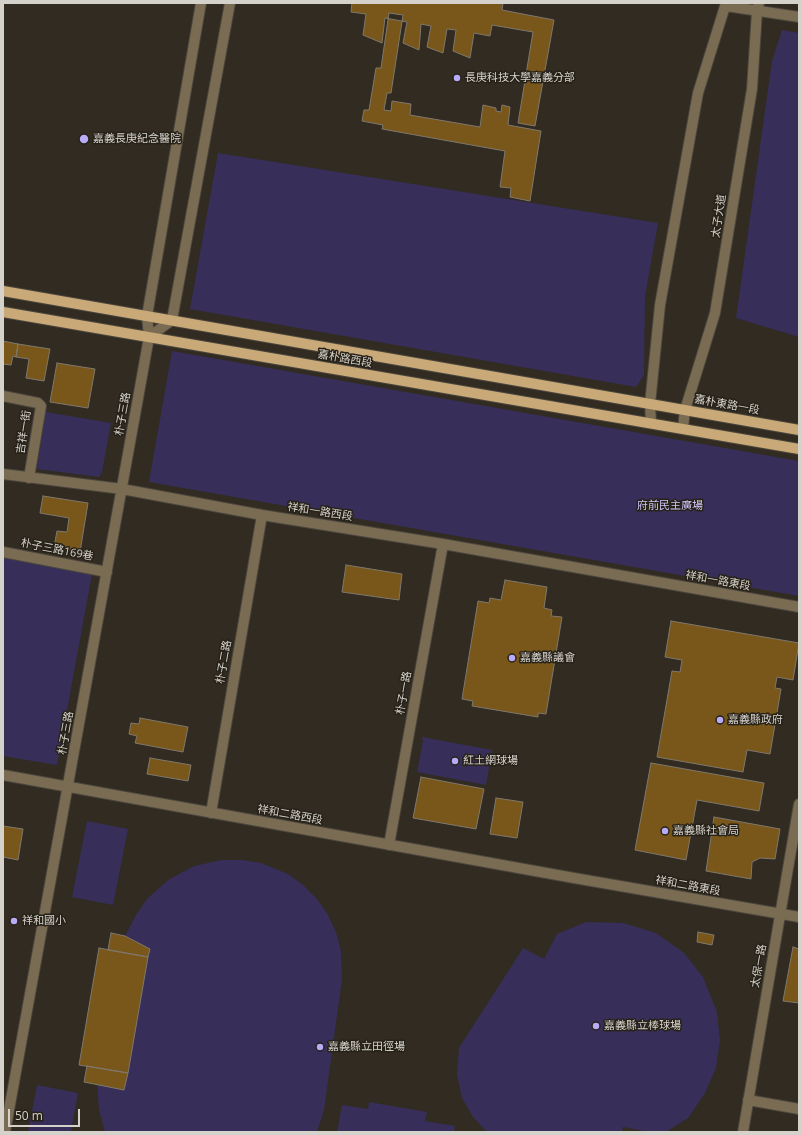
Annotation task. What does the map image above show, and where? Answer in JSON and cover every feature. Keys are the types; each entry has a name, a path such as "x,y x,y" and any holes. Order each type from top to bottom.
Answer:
{"main road":[{"name":"嘉朴路西段","path":"3,291 650,404"},
{"name":"嘉朴路西段","path":"3,312 683,428"},
{"name":"嘉朴東路一段","path":"650,404 799,430"},
{"path":"683,428 799,449"}],"street":[{"name":"朴子三路","path":"5,1132 69,787 149,337 147,316 201,3"},
{"path":"149,337 172,320 230,3"},
{"path":"651,423 650,404 660,305 698,93 726,4 758,7 799,17"},
{"name":"太子大道","path":"683,428 685,410 715,313 752,89 758,7"},
{"name":"吉祥一街","path":"3,396 38,402 41,406 29,478"},
{"name":"祥和一路西段","path":"3,474 122,489 262,515 443,544 633,578"},
{"name":"朴子二路","path":"211,813 262,515"},
{"name":"朴子一路","path":"389,845 443,544"},
{"name":"朴子三路169巷","path":"3,552 107,572"},
{"name":"祥和一路東段","path":"633,578 799,607"},
{"name":"祥和二路西段","path":"3,776 574,878"},
{"name":"太保一路","path":"743,1132 799,804"},
{"name":"祥和二路東段","path":"574,878 799,917"},
{"path":"748,1100 799,1109"}],"green space":[{"path":"782,30 799,33 799,337 736,318 772,61"},
{"path":"218,153 658,223 645,296 644,375 636,387 190,309"},
{"name":"府前民主廣場","path":"172,351 799,461 799,596 149,482"},
{"path":"46,412 111,423 102,472 99,477 37,469"},
{"path":"3,557 92,574 57,765 3,756"},
{"name":"紅土網球場","path":"422,737 492,750 486,785 417,772 423,741"},
{"path":"87,821 128,829 113,905 72,897"},
{"path":"222,860 242,860 261,863 288,874 303,885 317,899 328,915 336,932 341,951 342,979 324,1110 317,1132 105,1132 99,1110 97,1084 84,1082 87,1066 79,1065 99,948 108,950 111,933 125,936 136,915 147,899 168,880 194,866"},
{"name":"嘉義縣立棒球場","path":"586,922 623,923 656,933 684,953 703,977 717,1012 720,1040 716,1068 705,1093 688,1118 666,1132 649,1132 623,1127 622,1132 488,1132 473,1117 462,1098 457,1075 459,1048 523,948 544,959 557,934"},
{"path":"37,1085 78,1093 71,1132 28,1132"},
{"path":"369,1102 427,1112 425,1121 455,1126 454,1132 337,1132 342,1105 368,1109"}],"building":[{"path":"352,3 503,3 502,10 554,20 535,126 518,123 533,32 492,25 490,36 474,33 470,58 453,51 456,30 447,29 443,53 427,47 431,26 421,24 419,50 403,43 407,22 385,18 382,43 363,35 366,14 351,12"},
{"path":"389,13 403,15 391,93 387,93 384,110 391,111 392,101 411,104 410,115 480,127 483,105 496,108 496,111 501,112 502,105 510,107 508,125 541,131 530,201 510,197 511,188 500,187 505,151 382,129 383,125 362,121 364,110 369,110 376,68 381,68"},
{"path":"3,341 18,344 16,357 13,356 11,365 3,364"},
{"path":"18,344 50,349 44,381 26,378 29,359 16,357"},
{"path":"57,363 95,369 88,408 50,402"},
{"path":"43,496 88,503 80,552 54,547 57,531 67,532 69,518 40,513"},
{"path":"346,565 402,574 399,600 342,592"},
{"name":"嘉義縣議會","path":"505,580 547,587 544,608 552,610 551,616 562,617 546,714 538,713 538,717 472,706 473,701 462,699 478,601 489,603 490,598 501,600"},
{"name":"嘉義縣政府","path":"671,621 799,643 793,680 777,677 775,688 781,689 770,754 747,750 743,772 657,757 672,671 680,672 682,660 665,657"},
{"path":"140,718 188,727 183,752 135,743 137,736 129,734 131,723 139,724"},
{"path":"150,758 191,765 188,781 147,774"},
{"name":"嘉義縣社會局","path":"651,763 764,783 759,811 697,800 686,860 635,850"},
{"path":"421,777 484,789 476,829 413,818"},
{"path":"496,798 523,802 517,838 490,834"},
{"path":"714,817 780,829 775,859 760,858 752,862 751,879 706,871"},
{"path":"3,826 23,829 18,860 3,857"},
{"path":"698,932 714,935 712,945 697,942"},
{"path":"111,933 125,936 150,949 148,957 108,950"},
{"path":"793,947 799,949 799,1003 783,1001"},
{"path":"99,948 148,957 128,1073 79,1065"},
{"path":"87,1066 128,1073 124,1090 84,1082"}],"place":[{"name":"長庚科技大學嘉義分部","path":"457,78"},
{"name":"嘉義長庚紀念醫院","path":"84,139"},
{"name":"嘉義縣議會","path":"512,658"},
{"name":"嘉義縣政府","path":"720,720"},
{"name":"紅土網球場","path":"455,761"},
{"name":"嘉義縣社會局","path":"665,831"},
{"name":"祥和國小","path":"14,921"},
{"name":"嘉義縣立棒球場","path":"596,1026"},
{"name":"嘉義縣立田徑場","path":"320,1047"}]}
